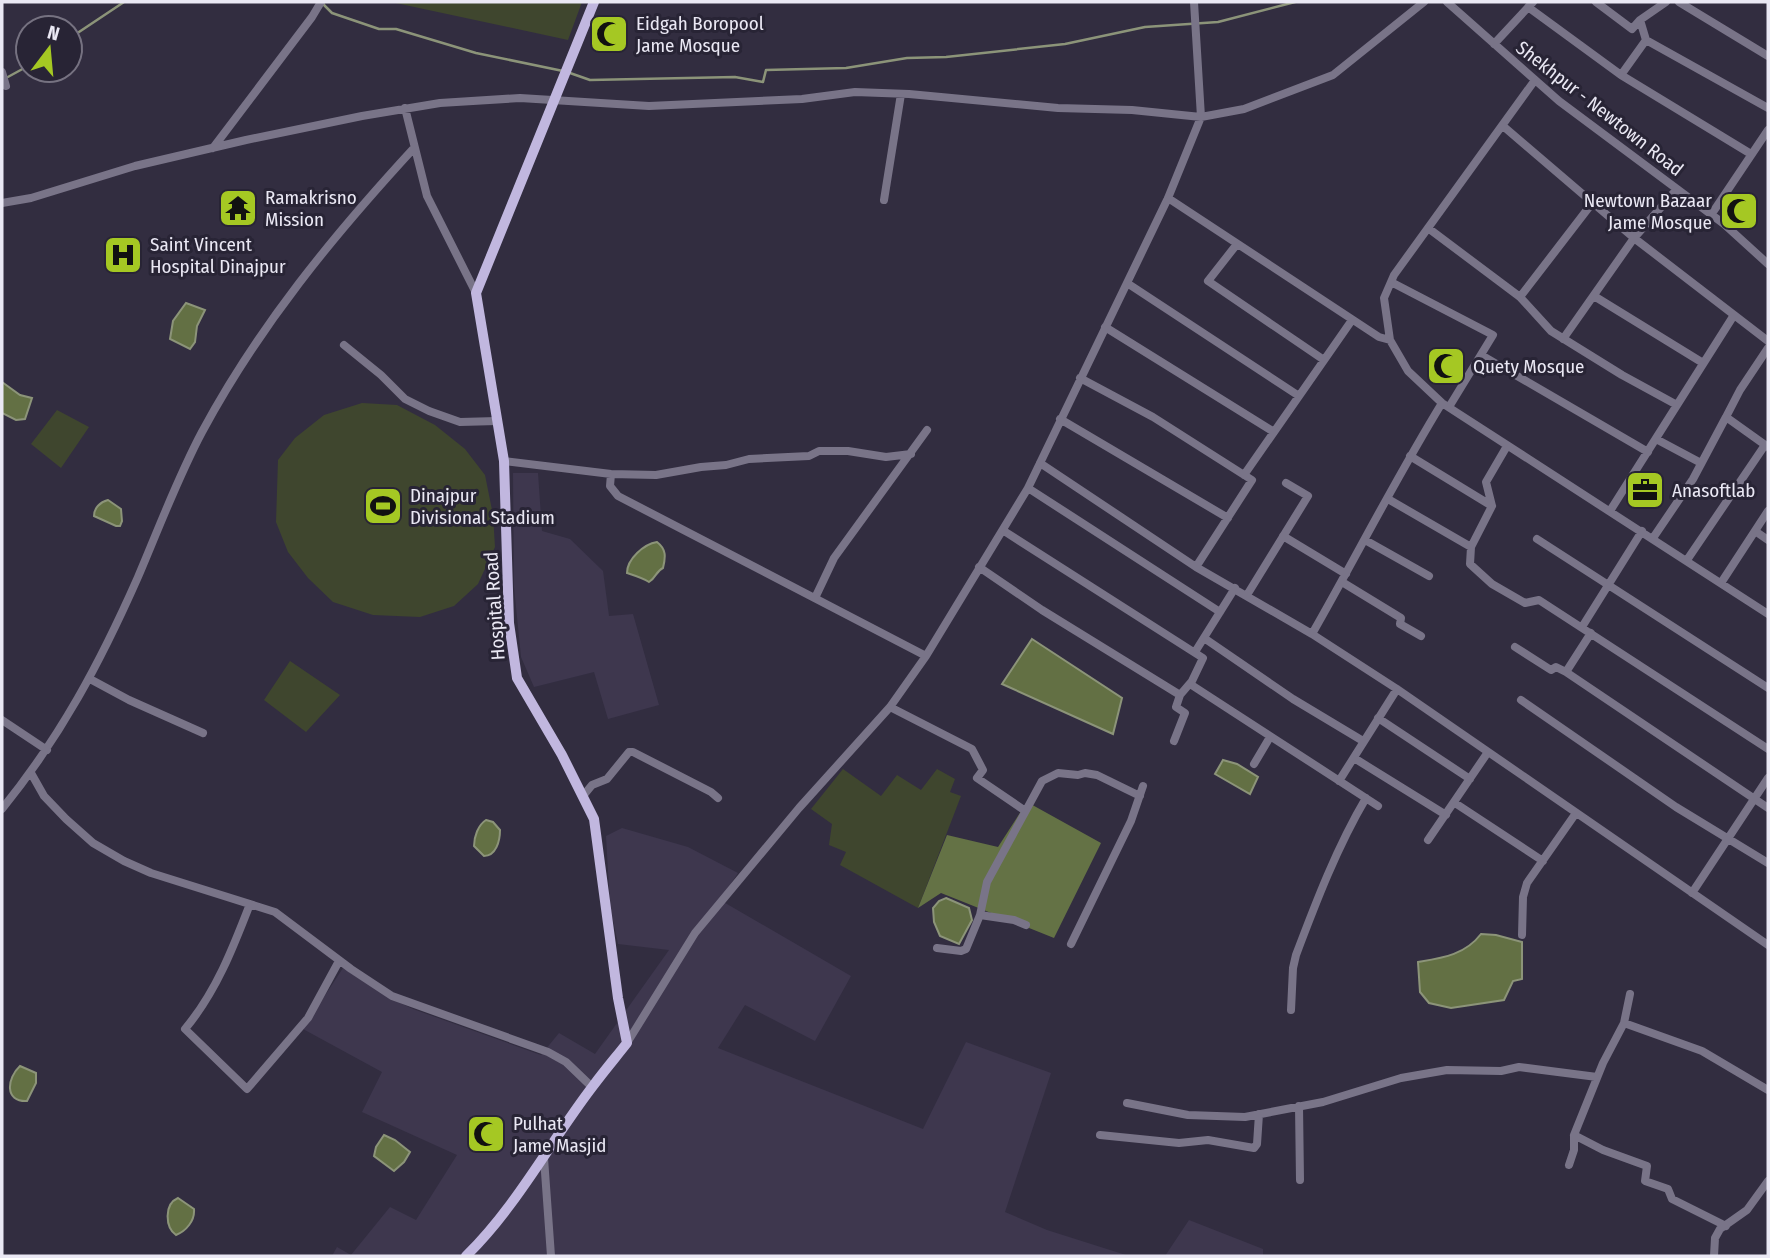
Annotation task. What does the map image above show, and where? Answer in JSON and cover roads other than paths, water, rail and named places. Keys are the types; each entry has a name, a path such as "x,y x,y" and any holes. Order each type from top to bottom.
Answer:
{"main road":[{"path":"477,293 594,2"},
{"name":"Hospital Road","path":"477,293 504,461 509,623 517,678 562,755 594,819 618,998 627,1043"},
{"path":"466,1256 484,1238 544,1158 592,1087 627,1043"}],"street":[{"path":"2,203 31,198 135,166 213,148 440,103 520,98 649,106 802,99 855,92 1201,117 1244,109 1333,75 1424,2"},
{"name":"Shekhpur - Newtown Road","path":"1447,2 1559,101 1711,215 1768,264"},
{"path":"1596,2 1632,29 1665,2"},
{"path":"1679,2 1768,56"},
{"path":"627,1043 695,933 799,808 890,707 926,656 1028,488 1168,198 1201,117 1194,3"},
{"path":"213,148 319,5"},
{"path":"1494,44 1530,5 1621,75 1751,154"},
{"path":"1640,20 1646,40 1768,108"},
{"path":"1621,75 1646,40"},
{"path":"2,72 6,86"},
{"path":"1535,80 1391,282 1384,298 1390,340 1408,371 1446,405 1768,614"},
{"path":"884,200 901,94"},
{"path":"404,108 427,196 477,293"},
{"path":"1503,126 1634,238 1768,341"},
{"path":"1711,215 1768,130"},
{"path":"2,809 47,750 90,679 138,576 174,488 233,379 313,262 414,148"},
{"path":"1563,339 1634,238 1677,189"},
{"path":"1168,198 1352,320 1379,337 1390,340"},
{"path":"1520,297 1592,202"},
{"path":"1428,228 1520,297 1563,339 1677,405"},
{"path":"1237,244 1208,281 1324,360"},
{"path":"1312,634 1410,456 1493,335 1391,282"},
{"path":"1127,283 1299,396"},
{"path":"1594,296 1703,363"},
{"path":"1610,511 1734,314"},
{"path":"1244,475 1352,320"},
{"path":"1105,327 1274,432"},
{"path":"344,345 381,375 404,399 460,422 497,421"},
{"path":"1653,538 1701,463 1740,390 1768,348"},
{"path":"1481,355 1648,452"},
{"path":"1080,378 1153,417 1252,480 1196,566"},
{"path":"1687,561 1767,446 1726,417"},
{"path":"1060,419 1228,518"},
{"path":"815,598 834,558 927,430"},
{"path":"1656,439 1701,463"},
{"path":"1507,446 1486,482 1492,506 1471,547 1470,564 1492,584 1525,603 1539,600 1768,749"},
{"path":"504,461 611,474 656,475 749,459 809,456 819,451 848,451 886,457 911,454"},
{"path":"1410,456 1492,506"},
{"path":"1040,463 1196,566 1312,634 1397,689 1768,945"},
{"path":"611,474 610,486 618,496 926,656"},
{"path":"1247,595 1308,496 1286,483"},
{"path":"1028,488 1220,612"},
{"path":"1388,499 1471,547"},
{"path":"1721,583 1768,511"},
{"path":"1004,531 1202,658 1190,684 1180,695 1176,707 1185,713 1174,741"},
{"path":"1582,627 1642,531"},
{"path":"1755,531 1768,540"},
{"path":"1283,537 1401,618 1400,624 1421,636"},
{"path":"1537,539 1768,688"},
{"path":"1366,540 1429,576"},
{"path":"979,567 1042,610 1180,695"},
{"path":"1195,652 1235,588"},
{"path":"1566,672 1591,633"},
{"path":"1204,638 1293,699 1363,741"},
{"path":"1515,647 1551,670 1556,667 1566,672 1768,808"},
{"path":"90,679 129,700 203,733"},
{"path":"1190,684 1378,806"},
{"path":"1339,781 1397,689"},
{"path":"1521,701 1676,807 1768,863"},
{"path":"890,707 972,748 983,769 977,778 1024,810"},
{"path":"1378,718 1471,779"},
{"path":"2,720 47,750"},
{"path":"1254,764 1270,737"},
{"path":"583,796 592,785 607,779 629,752 633,752 718,798"},
{"path":"1427,840 1488,752"},
{"path":"1354,758 1446,816"},
{"path":"31,773 44,796 93,843 124,861 151,873 275,912 339,961 401,1000 548,1052 566,1062 592,1087"},
{"path":"937,948 961,951 966,949 979,915 987,881 1042,781 1058,773 1086,773 1097,775 1140,796"},
{"path":"1692,892 1768,778"},
{"path":"1071,944 1131,821 1143,786"},
{"path":"1291,1010 1296,955 1327,877 1366,798"},
{"path":"1455,803 1543,861"},
{"path":"1522,935 1523,897 1527,883 1576,813"},
{"path":"250,904 217,982 186,1029 247,1089 308,1018 339,961"},
{"path":"979,915 1014,920 1026,925"},
{"path":"1569,1165 1574,1150 1574,1135 1597,1077 1624,1023 1630,994"},
{"path":"1624,1023 1702,1051 1768,1090"},
{"path":"1127,1103 1207,1117 1245,1117 1357,1093 1401,1078 1447,1070 1501,1072 1519,1067 1597,1077"},
{"path":"1299,1106 1300,1180"},
{"path":"1100,1135 1180,1143 1208,1140 1254,1148 1257,1144 1259,1114"},
{"path":"1574,1135 1602,1150 1647,1166 1645,1181 1668,1189 1672,1199 1726,1226"},
{"path":"544,1158 551,1256"},
{"path":"1714,1256 1720,1229 1747,1210 1768,1181"}],"waterway":[{"path":"84,29 124,2"},
{"path":"570,73 590,80 735,77 763,82 766,70 846,68 907,58 946,57 1065,44 1145,27 1218,22 1295,2"},
{"path":"323,4 332,13 379,29 396,29 476,53 563,71"},
{"path":"6,78 14,74"}],"place":[{"name":"Eidgah Boropool Jame Mosque","path":"609,34"},
{"name":"Ramakrisno Mission","path":"238,208"},
{"name":"Newtown Bazaar Jame Mosque","path":"1739,211"},
{"name":"Saint Vincent Hospital Dinajpur","path":"123,255"},
{"name":"Quety Mosque","path":"1446,366"},
{"name":"Anasoftlab","path":"1645,490"},
{"name":"Dinajpur Divisional Stadium","path":"383,506"},
{"name":"Pulhat Jame Masjid","path":"486,1134"}]}
